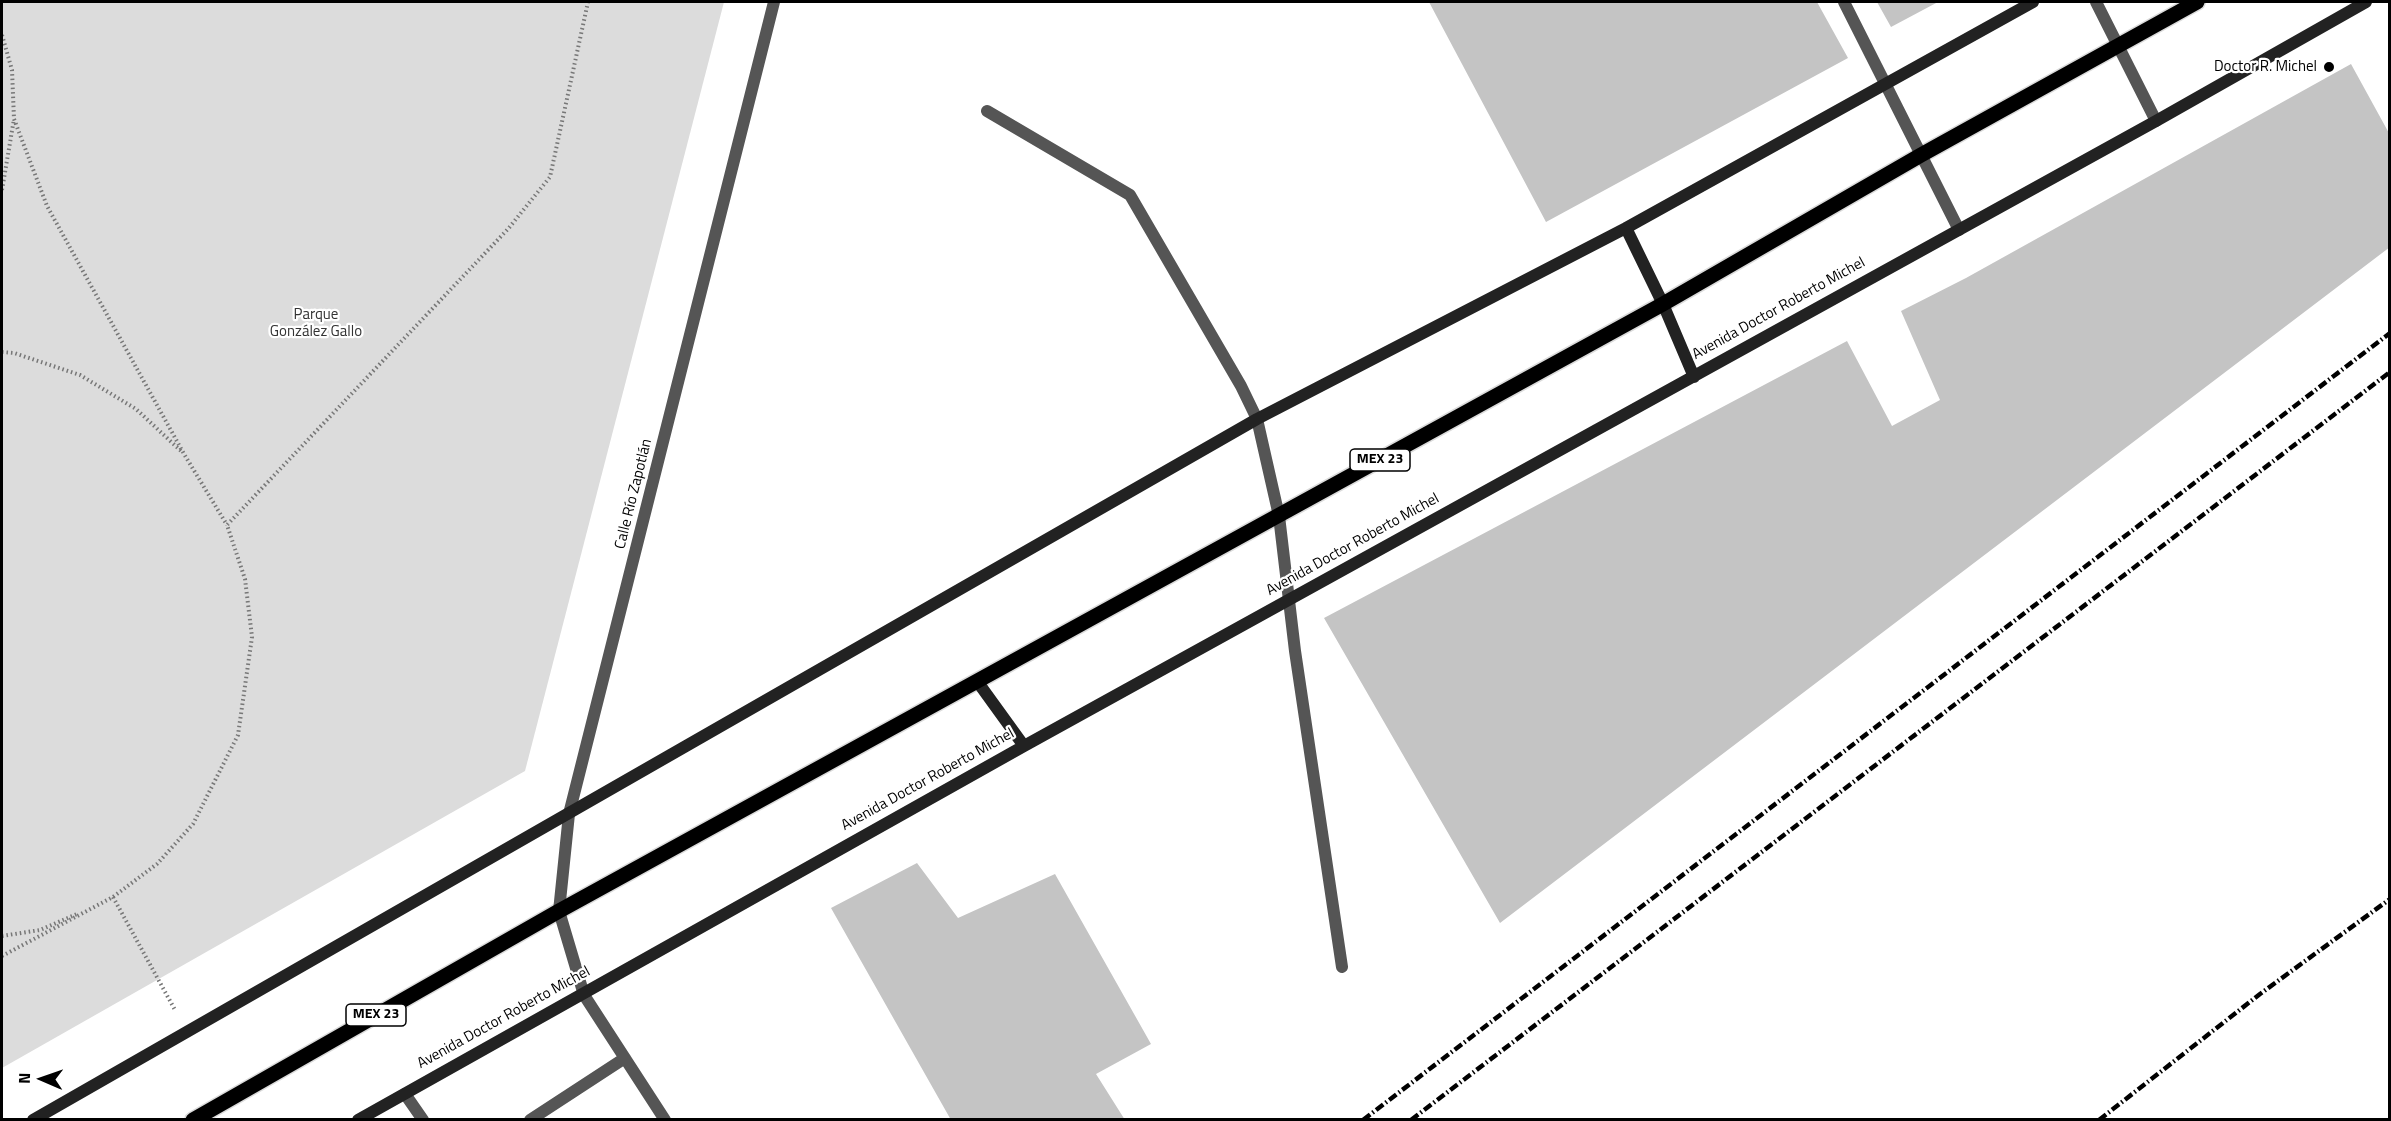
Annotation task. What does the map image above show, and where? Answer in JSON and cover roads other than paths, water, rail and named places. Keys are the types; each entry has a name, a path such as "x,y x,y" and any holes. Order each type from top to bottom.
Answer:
{"main road":[{"path":"33,1119 1257,419 1626,228 2033,2"},
{"name":"MEX 23","path":"194,1119 559,911 1663,304 1921,155 2197,2"},
{"name":"Avenida Doctor Roberto Michel","path":"358,1119 584,995 1024,746 2156,121 2366,2"},
{"path":"1626,228 1663,304 1694,377"},
{"path":"977,681 1024,746"}],"street":[{"name":"Calle Río Zapotlán","path":"665,1119 584,995 559,911 569,814 774,2"},
{"path":"1844,2 1959,230"},
{"path":"2096,2 2156,121"},
{"path":"987,111 1130,195 1241,386 1257,419 1279,516 1297,663 1342,967"},
{"path":"530,1119 625,1058"},
{"path":"405,1094 423,1119"}],"railway":[{"path":"1363,1120 2390,333"},
{"path":"1411,1120 2390,372"},
{"path":"2099,1120 2260,994 2390,899"}],"place":[{"name":"Doctor R. Michel","path":"2329,67"}],"park label":[{"name":"Parque González Gallo","path":"316,324"}]}
